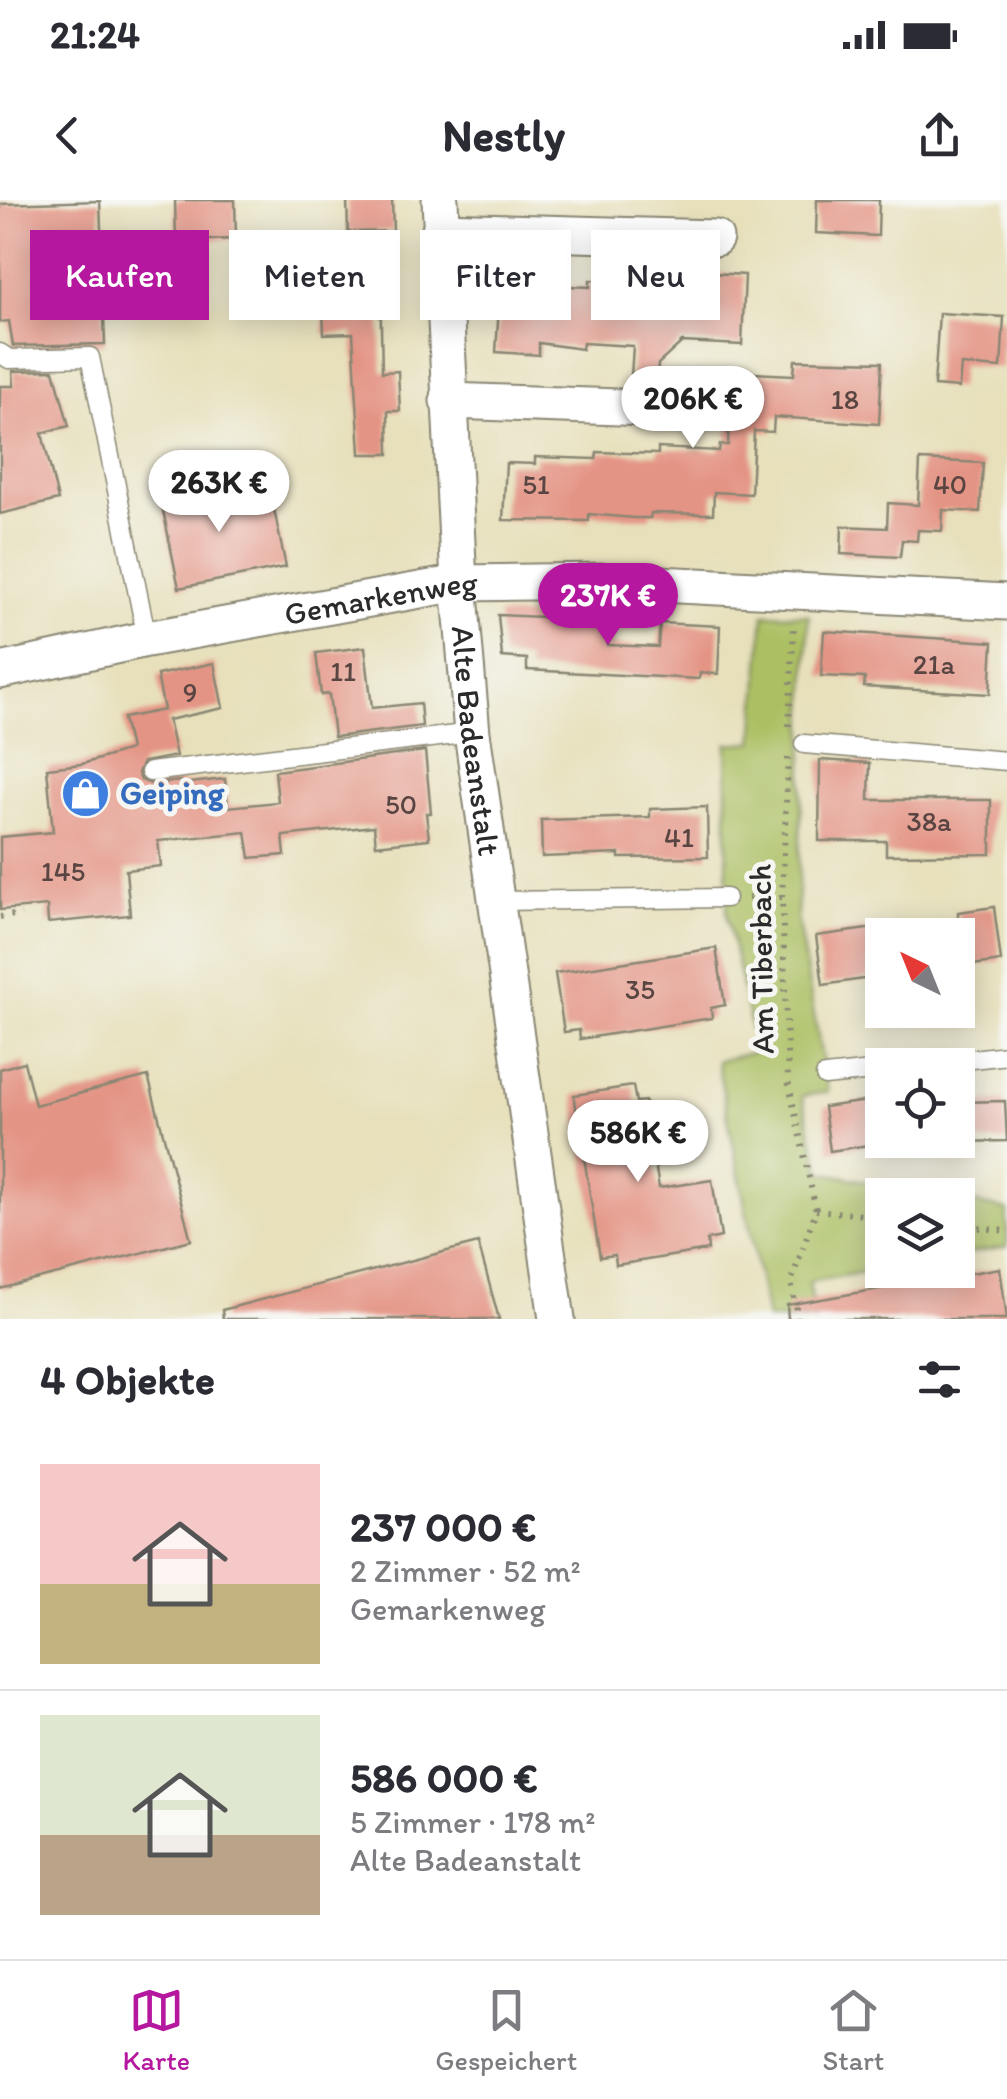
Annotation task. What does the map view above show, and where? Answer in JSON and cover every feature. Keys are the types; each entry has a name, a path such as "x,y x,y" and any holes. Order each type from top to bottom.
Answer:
{"street":[{"name":"Alte Badeanstalt","path":"557,1319 472,732 459,583 440,215 619,230"},
{"path":"448,401 706,410"},
{"name":"Gemarkenweg","path":"0,671 146,639 459,583 602,581 1007,602"}],"lane":[{"path":"0,353 9,359 90,358 146,639"},
{"path":"150,772 472,732"},
{"path":"804,744 1007,760"},
{"name":"Alte Badeanstalt","path":"496,901 726,898"},
{"path":"975,1058 1007,1054"},
{"path":"825,1076 865,1072"}],"path":[{"name":"Am Tiberbach","path":"795,591 782,897 788,1081 816,1210"},
{"path":"726,898 782,897"},
{"path":"0,917 20,914"},
{"path":"798,1319 791,1282 816,1210 865,1215"},
{"path":"975,1227 1007,1230"}],"green space":[{"path":"764,614 809,615 797,918 828,1092 802,1096 821,1172 865,1181 865,1272 809,1282 815,1319 767,1319 717,1061 756,1052 727,915 727,744 754,742"},
{"path":"975,1203 1007,1210 1007,1247 975,1252"}],"building":[{"path":"175,200 235,200 236,230 229,230 229,239 209,240 209,230 176,230"},
{"path":"347,200 392,200 393,230 348,230"},
{"path":"817,200 879,200 878,236 816,233"},
{"path":"100,201 101,230 30,230 30,320 104,320 105,344 13,346 9,321 0,322 0,204"},
{"path":"720,273 745,275 742,345 682,342 658,364 657,377 631,376 633,346 583,343 582,349 539,343 539,355 496,352 498,320 571,320 571,286 590,287 590,280 591,320 720,320"},
{"path":"939,313 1004,317 1001,368 961,365 959,388 934,386"},
{"path":"323,320 381,320 382,372 398,371 400,411 388,411 389,454 360,454 353,333 324,334"},
{"path":"795,360 882,362 879,424 774,417 773,432 754,431 751,494 714,492 713,514 651,513 650,518 634,518 589,514 589,521 503,520 506,463 535,464 535,457 596,459 597,452 658,454 658,448 719,451 720,445 728,445 731,372 794,375"},
{"path":"54,370 69,426 42,433 58,500 0,514 0,386 14,386 13,371"},
{"path":"920,460 983,463 980,512 943,510 942,531 918,530 917,541 902,540 900,557 841,554 842,526 887,528 888,503 918,505"},
{"path":"198,477 204,509 271,495 286,567 179,588 158,486"},
{"path":"498,615 609,620 607,645 658,647 660,623 720,626 718,674 700,673 699,679 527,670 527,659 502,657"},
{"path":"824,631 993,642 990,694 864,687 865,678 821,676"},
{"path":"365,647 372,708 420,703 422,726 334,737 329,694 321,695 316,653"},
{"path":"214,663 223,708 168,720 176,756 143,762 138,773 141,780 151,784 182,784 225,779 228,807 278,802 275,771 425,751 431,813 426,813 429,839 376,845 374,826 283,836 285,855 250,858 246,832 158,841 161,866 126,870 130,915 48,923 47,906 0,910 0,837 53,832 47,768 82,764 130,750 123,718 164,710 157,675"},
{"path":"820,760 870,763 869,800 991,800 991,854 886,855 886,841 819,841"},
{"path":"707,807 708,857 542,857 541,820 650,817 650,809"},
{"path":"994,907 1001,961 975,965 975,918 958,918 958,912"},
{"path":"865,929 865,979 823,985 816,936"},
{"path":"716,948 725,1005 711,1008 712,1018 580,1039 579,1030 564,1032 555,973"},
{"path":"24,1062 35,1105 148,1076 191,1240 0,1289 0,1069"},
{"path":"633,1086 636,1102 645,1101 659,1188 712,1180 721,1237 707,1240 708,1250 616,1265 615,1255 600,1257 574,1095"},
{"path":"865,1101 865,1146 830,1151 824,1107"},
{"path":"1005,1101 1007,1141 975,1142 975,1102"},
{"path":"478,1243 499,1319 223,1319 222,1310"},
{"path":"1000,1268 1007,1319 788,1319 787,1305 885,1288 975,1288 975,1272"}],"place":[{"name":"Geiping","path":"85,793"}]}
